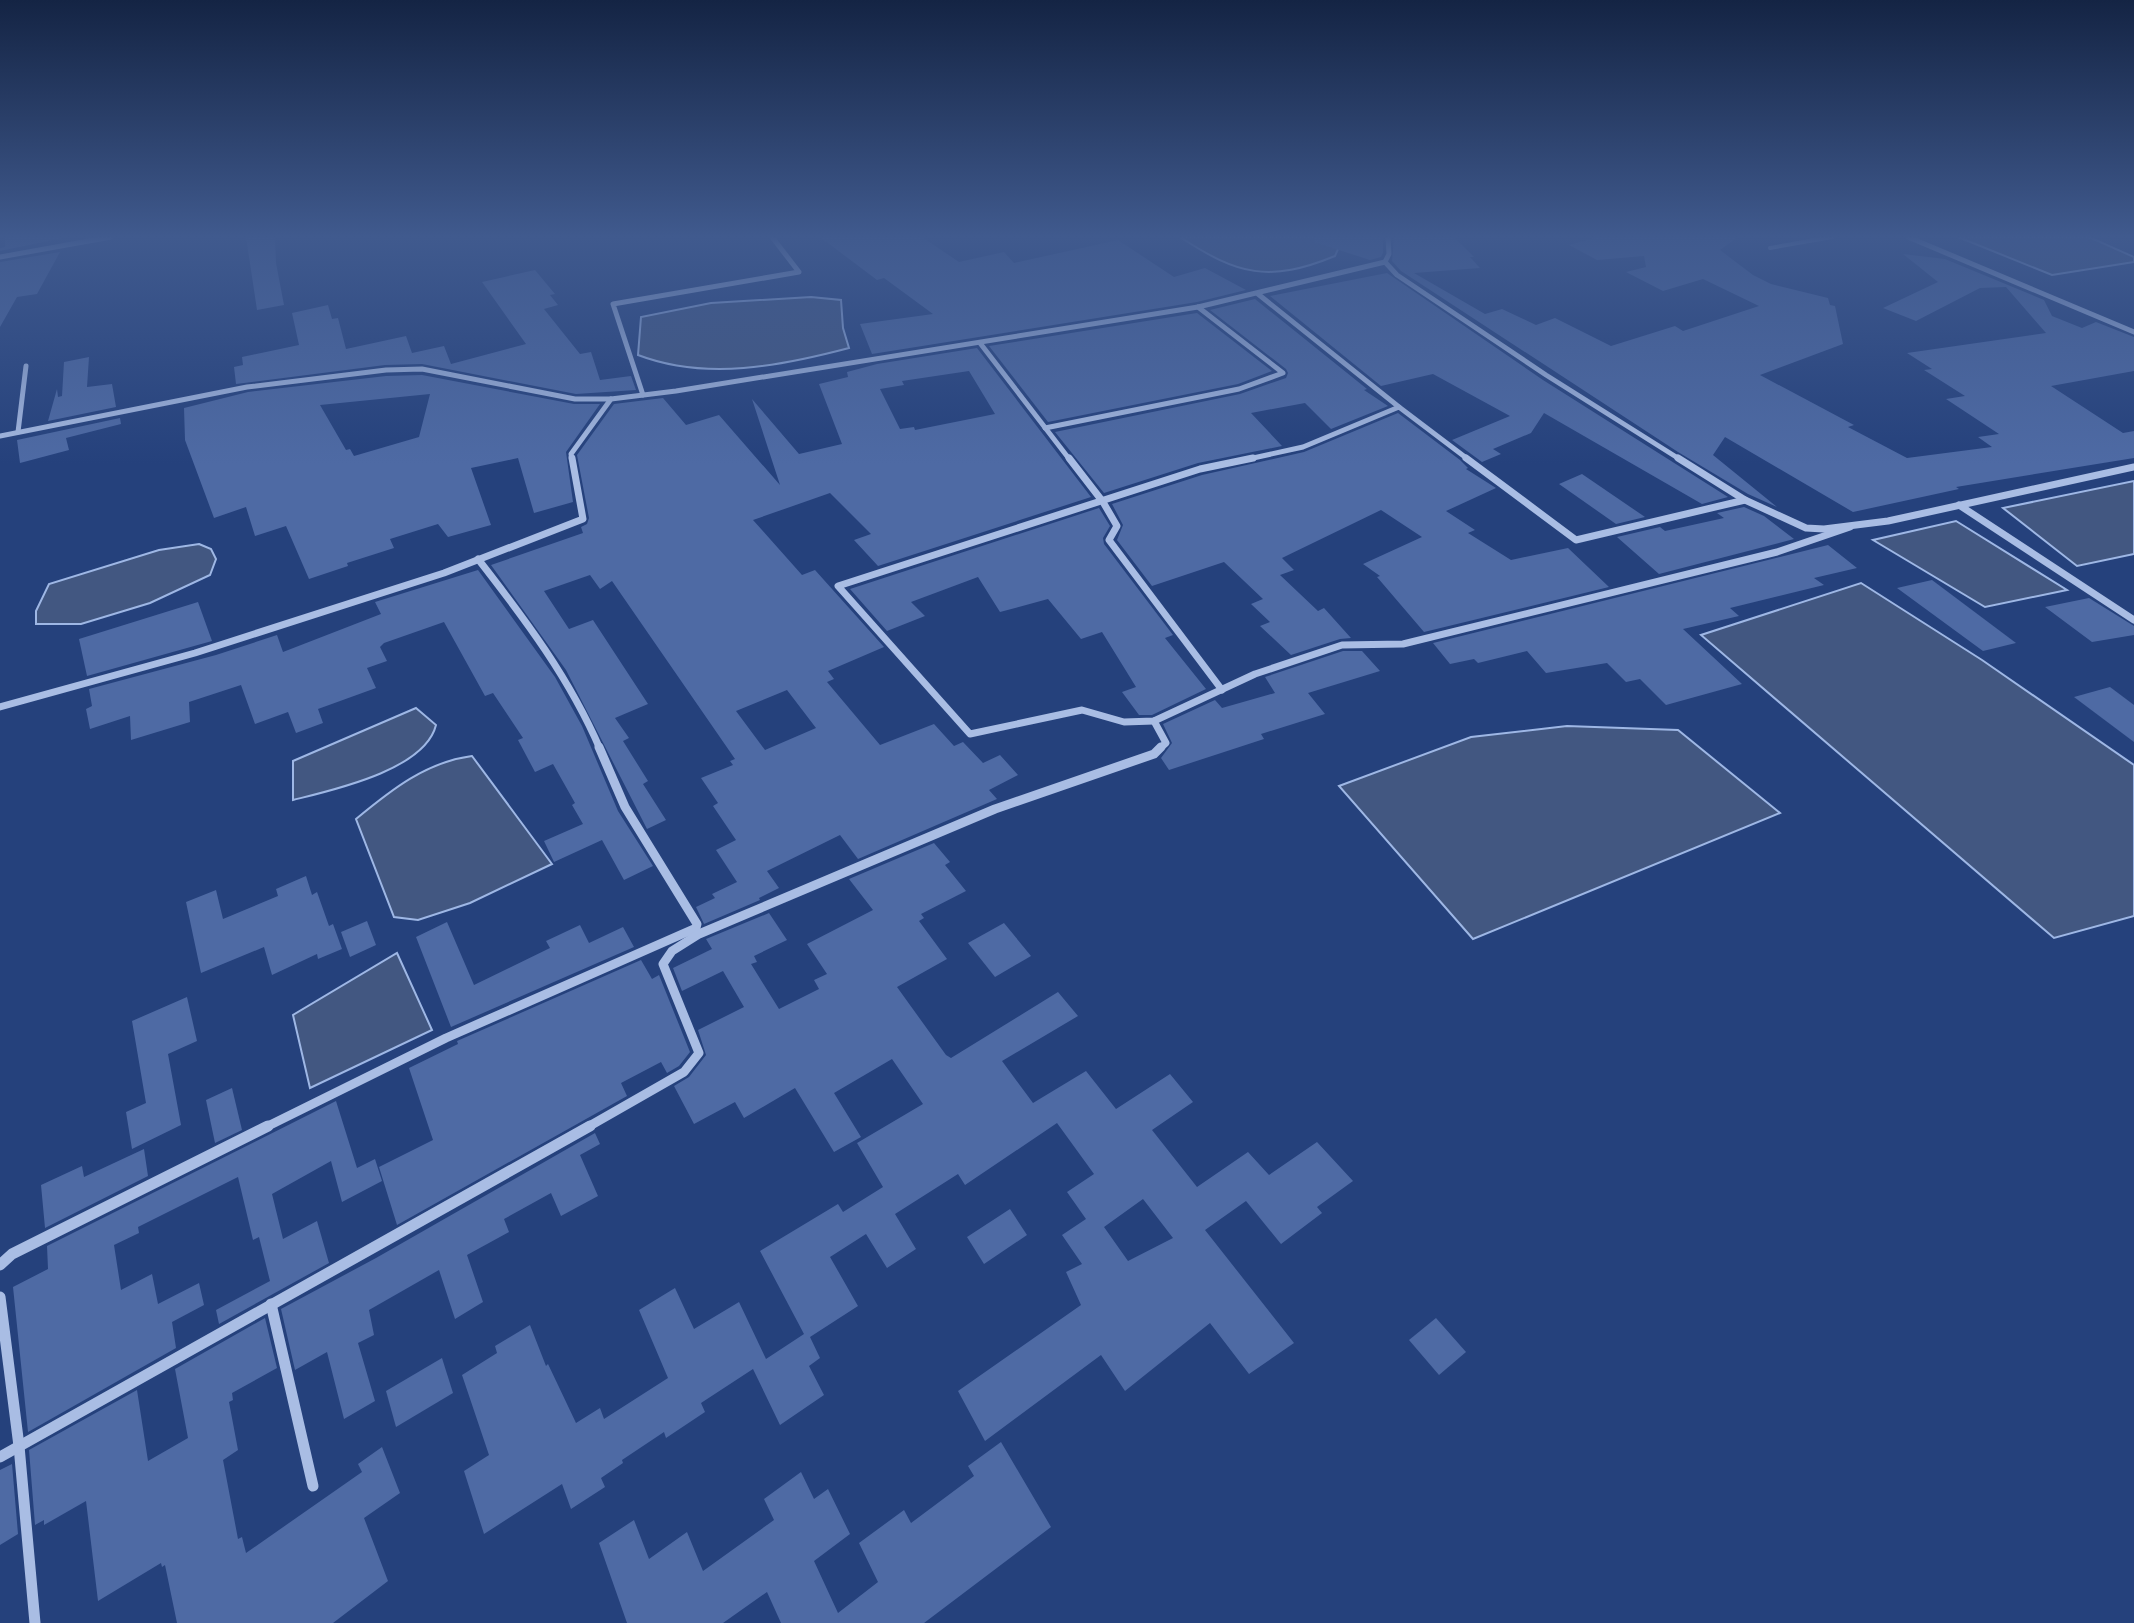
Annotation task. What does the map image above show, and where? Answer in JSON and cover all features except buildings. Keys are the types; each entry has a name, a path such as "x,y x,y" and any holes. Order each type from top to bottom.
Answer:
{"street":[{"path":"616,313 643,395"},
{"path":"0,436 247,387 386,370 422,369 551,396 611,399 1163,313"},
{"path":"1045,428 1239,389 1283,373 1205,313"},
{"path":"1281,313 1399,407 1576,540 1745,500"},
{"path":"1453,313 1745,500 1806,528 1850,527"},
{"path":"2088,313 2134,332"},
{"path":"980,343 1103,502 1117,526 1109,540 1222,690"},
{"path":"18,432 26,366"},
{"path":"0,707 195,653 478,559 583,519 571,454 611,399"},
{"path":"1399,407 1303,447 1200,469 838,586 970,734 1082,710 1124,722 1154,721 1255,674 1342,645 1403,644 1777,552 1850,527 2134,467"},
{"path":"1959,505 2134,620"},
{"path":"0,1265 12,1254 446,1038 696,928 697,924 625,807 587,719 538,636 478,559"},
{"path":"0,1457 478,1191 684,1072 699,1053 663,964 672,951 699,934 959,824 1154,754 1166,743 1154,721"},
{"path":"0,1297 19,1446 35,1623"},
{"path":"271,1304 313,1486"}],"water":[{"path":"662,313 842,313 849,348 770,365 717,369 690,367 638,355 641,317"},
{"path":"2134,481 2134,554 2077,566 2003,508"},
{"path":"1956,521 2067,590 1985,607 1873,540"},
{"path":"199,544 211,549 216,559 210,575 150,603 81,624 36,624 36,611 49,584 159,550"},
{"path":"1861,583 1982,660 2134,765 2134,916 2054,938 1701,635"},
{"path":"416,708 436,725 428,741 415,754 375,776 293,800 293,761"},
{"path":"1567,726 1678,730 1780,813 1473,939 1339,786 1471,737"},
{"path":"472,756 552,864 470,903 418,920 394,917 356,819 424,771"},
{"path":"397,953 432,1030 310,1088 293,1015"}]}
